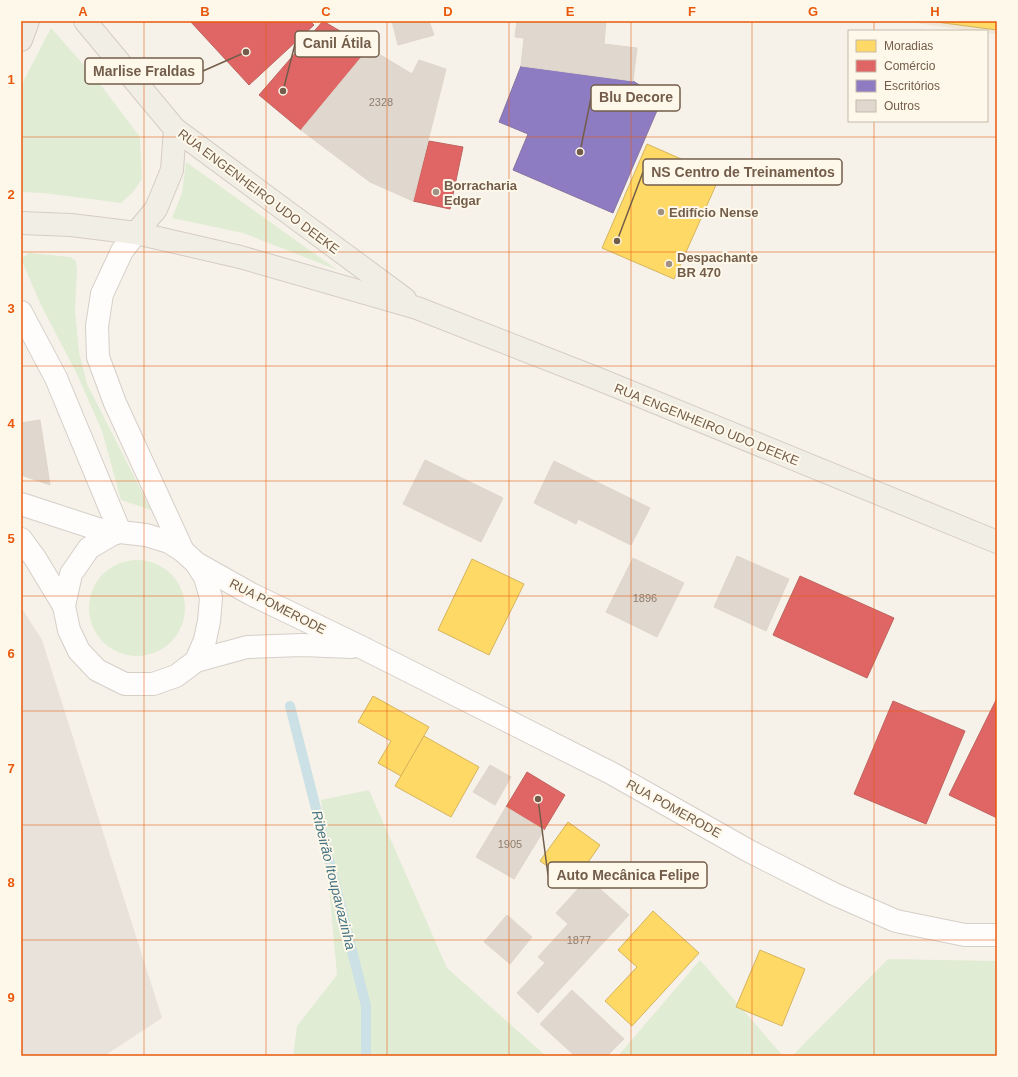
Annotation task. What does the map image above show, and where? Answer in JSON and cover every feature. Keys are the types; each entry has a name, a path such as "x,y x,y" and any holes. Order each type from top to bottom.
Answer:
{"highway":[{"path":"21,40 28,21"}],"main road":[{"name":"RUA ENGENHEIRO UDO DEEKE","path":"85,21 175,129 417,308"},
{"path":"136,234 156,209 172,170 175,129"},
{"name":"RUA ENGENHEIRO UDO DEEKE","path":"21,223 71,225 136,234 240,257 417,308 596,378 997,542"}],"street":[{"path":"21,539 35,558 64,606 69,630 79,651 97,670 125,684 153,684 176,676 196,660 205,640 209,621 211,598 205,577 189,557 116,403 98,357 97,326 102,294 122,251 136,234"},
{"path":"21,312 56,378 117,533"},
{"path":"21,504 117,533"},
{"path":"64,606 71,574 89,548 117,533"},
{"name":"RUA POMERODE","path":"117,533 146,535 169,542 189,557 251,594 361,647 611,773 749,851 834,894 896,921 965,935 997,935"},
{"name":"RUA POMERODE","path":"196,660 247,647 302,644 361,647"}],"shaded area":[{"path":"902,21 997,21 997,34 988,33 988,30 965,30"},
{"path":"21,607 42,640 162,1018 104,1056 21,1056"}],"green space":[{"path":"51,28 97,80 140,137 142,179 133,192 121,203 44,193 21,192 21,86"},
{"path":"186,162 338,270 243,233 172,218 182,193"},
{"path":"29,253 70,257 76,261 75,310 79,352 87,384 151,510 121,500 102,431 76,372 42,307 21,259"},
{"path":"137,560 155,564 164,568 171,574 177,581 181,590 185,608 181,626 177,635 171,642 164,648 155,652 137,656 119,652 110,648 103,642 97,635 93,626 89,608 93,590 97,581 103,574 110,568 119,564"},
{"path":"369,790 447,968 546,1056 293,1056 297,1026 337,975 321,800"},
{"path":"888,959 997,961 997,1056 792,1056"},
{"path":"700,960 783,1056 618,1056"}],"building: Moradias":[{"path":"997,21 997,30 936,22"},
{"name":"Edifício Nense","path":"647,144 720,176 674,279 602,248"},
{"path":"472,559 524,584 489,655 438,630"},
{"path":"373,696 429,727 401,776 378,763 391,741 358,722"},
{"path":"424,736 479,767 451,817 395,786"},
{"path":"568,822 600,845 573,884 540,861"},
{"path":"653,911 699,953 632,1026 605,1001 637,967 618,950"},
{"path":"760,950 805,969 782,1026 736,1007"}],"building: Comércio":[{"path":"190,21 310,21 314,25 249,85"},
{"path":"323,21 369,48 301,130 259,95"},
{"path":"429,141 463,147 450,209 413,201"},
{"path":"800,576 894,618 867,678 773,635"},
{"path":"997,698 997,818 949,795"},
{"path":"893,701 965,731 926,824 854,794"},
{"path":"527,772 565,795 544,830 506,807"}],"building: Escritórios":[{"path":"521,66 633,81 662,99 613,213 513,170 528,134 499,122"}],"building: Outros":[{"path":"392,21 429,21 434,35 398,45"},
{"path":"517,21 606,21 604,44 637,48 633,81 521,66 524,38 515,37"},
{"path":"369,48 412,74 419,60 446,69 413,201 370,182 301,130"},
{"path":"40,420 50,485 21,475 21,423"},
{"path":"425,460 503,498 481,542 403,504"},
{"path":"554,461 650,508 631,545 578,519 576,524 534,503"},
{"path":"737,556 789,579 766,631 714,607"},
{"path":"633,558 684,583 657,637 606,612"},
{"path":"490,765 511,777 495,805 473,792"},
{"path":"506,807 544,830 514,879 476,857"},
{"path":"588,878 629,915 538,1013 517,993 545,963 538,957 568,924 556,913"},
{"path":"507,915 532,937 510,964 484,942"},
{"path":"572,990 624,1039 607,1056 575,1056 540,1024"}],"waterway":[{"name":"Ribeirão Itoupavazinha","path":"290,706 366,1006 366,1056"}],"place":[{"name":"Marlise Fraldas","path":"246,52"},
{"name":"Canil Átila","path":"283,91"},
{"name":"Blu Decore","path":"580,152"},
{"name":"Borracharia Edgar","path":"436,192"},
{"name":"Edifício Nense","path":"661,212"},
{"name":"NS Centro de Treinamentos","path":"617,241"},
{"name":"Despachante BR 470","path":"669,264"},
{"name":"Auto Mecânica Felipe","path":"538,799"}]}
